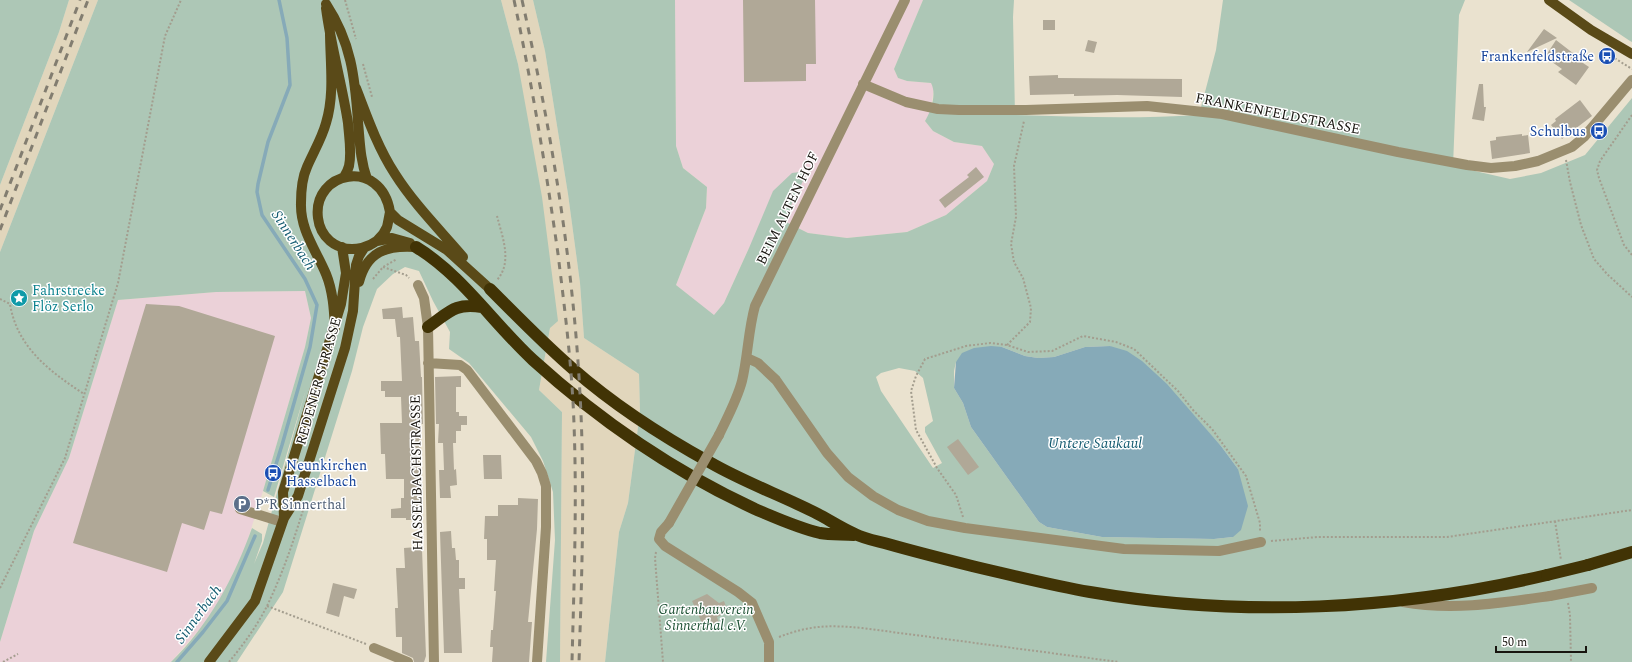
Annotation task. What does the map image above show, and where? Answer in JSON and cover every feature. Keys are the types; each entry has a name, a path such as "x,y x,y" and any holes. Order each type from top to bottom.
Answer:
{"highway":[{"path":"416,246 434,259 458,281 533,360 613,424 665,460 723,494 774,517 821,533 856,535"},
{"path":"453,309 459,293 458,281"},
{"path":"490,289 519,319 574,370 620,406 678,444 711,463 768,492 817,513 856,535 907,550 1024,579 1093,592 1150,600 1206,605 1260,607 1344,605 1397,601 1468,591 1547,575 1632,552"},
{"path":"428,327 453,309 469,305 482,307"}],"main road":[{"path":"1549,0 1591,30 1632,54"},
{"path":"325,2 339,70 349,134 349,168 344,177"},
{"path":"325,2 339,25 346,42 356,88 360,158 367,179"},
{"path":"330,32 330,102 326,123 306,169 301,188 300,204 302,222 305,231 329,281 334,308 335,328"},
{"path":"356,88 377,140 395,174 413,198 490,289"},
{"path":"377,241 386,228 390,212 388,202 383,192 376,184 367,179 352,176 344,177 333,182 325,190 319,200 317,212 318,223 323,234 331,242 342,248 349,249 364,248 377,241 392,238 405,241 416,246"},
{"path":"390,212 402,222 447,250 490,289"},
{"path":"353,311 362,273 370,259 379,252 397,246 416,246"},
{"name":"REDENER STRASSE","path":"283,520 283,492 335,328 341,304 346,273 342,248"},
{"name":"REDENER STRASSE","path":"210,662 255,601 283,520 298,496 345,348 353,311 356,265 358,256 364,248"}],"street":[{"name":"BEIM ALTEN HOF","path":"659,539 661,532 668,523 719,435 741,383 746,358 749,328 754,306 905,0"},
{"name":"FRANKENFELDSTRASSE","path":"863,84 906,102 938,109 1026,110 1147,106 1216,113 1398,152 1491,168 1515,166 1538,161 1564,151 1584,137 1632,80"},
{"name":"HASSELBACHSTRASSE","path":"418,285 424,298 428,327 434,662"},
{"path":"746,358 758,363 776,380 827,453 848,477 873,496 898,510 928,521 965,528 1124,549 1219,552 1261,542"},
{"path":"428,363 460,366 467,370 536,461 542,473 546,486 546,527 537,662"},
{"path":"240,509 283,520"},
{"path":"659,539 665,546 738,592 752,603 769,642 769,662"},
{"path":"1397,601 1424,606 1449,607 1507,602 1592,588"},
{"path":"374,648 408,662"}],"path":[{"path":"0,588 65,458 118,283 165,36 181,0"},
{"path":"1007,345 1030,322 1031,308 1023,278 1014,262 1011,244 1016,217 1014,166 1026,110"},
{"path":"1632,115 1600,161 1597,170 1624,245 1631,251 1632,255"},
{"path":"1564,151 1581,225 1594,259 1607,274 1632,297"},
{"path":"490,289 501,276 504,268 504,245 497,216"},
{"path":"383,267 406,275 418,285"},
{"path":"0,299 10,304 17,330 26,345 63,380 84,394"},
{"path":"965,528 963,516 956,495 937,468 916,430 911,391 916,376 925,358 966,346 990,343 1007,345 1028,352 1052,351 1083,336 1116,342 1134,349 1178,391 1192,410 1212,429 1246,476 1260,523 1261,542 1318,537 1447,537 1632,510"},
{"path":"659,539 655,558 663,662"},
{"path":"229,662 267,606 374,648"},
{"path":"769,642 794,631 813,627 837,626 1119,662"},
{"path":"4,662 18,654"}],"shaded area":[{"path":"69,0 98,0 0,252 0,185 59,32"},
{"path":"501,0 533,0 545,51 568,194 580,283 584,338 639,374 640,412 628,503 619,532 605,662 560,662 562,412 539,390 550,328 518,64"},
{"path":"675,0 923,0 894,69 898,78 907,81 931,83 934,88 930,113 925,121 933,131 954,142 982,146 994,164 987,181 946,215 907,232 847,238 808,233 785,222 792,203 749,248 724,303 714,316 676,285 706,208 707,187 683,168 676,146"},
{"path":"305,291 311,318 305,347 263,491 245,548 223,595 204,624 171,662 0,662 0,642 34,531 69,458 118,300 216,292"}],"green space":[{"path":"0,0 69,0 59,32 0,185"},
{"path":"98,0 501,0 518,64 542,197 558,321 550,328 539,390 562,412 560,662 546,662 555,540 553,492 543,461 531,437 469,363 449,349 450,332 419,271 405,267 393,274 377,289 363,327 352,371 283,592 237,662 171,662 185,648 209,617 237,565 252,528 262,534 262,541 254,564 263,543 306,389 274,497 263,491 305,347 311,318 305,291 216,292 118,300 69,458 34,531 0,642 0,252"},
{"name":"Gartenbauverein Sinnerthal e.V.","path":"533,0 675,0 676,146 683,168 707,187 706,208 676,285 714,315 724,303 773,191 792,173 800,172 806,175 792,203 786,222 808,233 847,238 907,232 946,215 987,181 994,164 982,146 954,142 933,131 925,121 931,107 933,97 933,87 931,83 907,81 898,78 894,69 923,0 1014,0 1015,115 1130,117 1199,115 1216,50 1223,0 1465,0 1459,15 1453,166 1510,179 1541,173 1585,155 1632,98 1632,662 605,662 619,532 628,503 640,412 639,374 584,338 580,283 568,194 545,51","holes":["1110,346 1194,416 1221,446 1238,469 1233,537 1214,539 1102,537 1047,527 1039,522 971,427 963,403 954,388 954,371 956,362 1002,347 1025,356 1038,358 1054,357 1085,347","899,368 915,371 923,378 933,421 925,427 925,432 942,463 933,468 881,391 876,377 881,373"]},
{"path":"1569,0 1632,0 1632,42 1630,41"}],"water":[{"name":"Untere Saukaul","path":"991,346 1002,347 1025,356 1038,358 1054,357 1085,347 1110,346 1127,351 1142,361 1167,384 1221,446 1238,469 1248,506 1241,530 1233,537 1214,539 1102,537 1047,527 1039,522 971,427 963,403 954,388 956,362 962,353 974,348"}],"building":[{"path":"743,0 815,0 816,64 806,64 806,81 744,82"},
{"path":"1043,20 1055,20 1055,30 1043,30"},
{"path":"1544,29 1557,38 1527,52"},
{"path":"1088,40 1097,42 1094,53 1085,51"},
{"path":"1556,40 1578,57 1577,59 1589,67 1576,85 1558,72 1562,69 1545,57"},
{"path":"1058,75 1058,78 1182,79 1182,97 1117,95 1074,96 1074,94 1030,95 1029,76"},
{"path":"1479,84 1483,84 1484,107 1486,107 1484,121 1472,119"},
{"path":"1580,100 1592,116 1562,139 1551,125 1556,121 1555,119"},
{"path":"1522,134 1522,136 1528,135 1530,153 1492,159 1490,141 1496,140 1496,137"},
{"path":"976,167 984,177 945,208 939,200 969,177 967,175"},
{"path":"146,304 179,306 275,336 222,514 210,511 204,530 182,523 167,572 73,543"},
{"path":"402,307 403,318 413,317 415,341 419,341 422,377 423,424 420,424 422,520 391,518 391,509 401,508 401,498 404,498 404,479 386,479 385,454 381,454 380,423 402,423 401,397 385,397 385,391 381,391 381,381 402,381 400,337 397,337 395,319 383,319 382,309"},
{"path":"461,376 461,387 456,387 456,412 459,412 459,416 467,416 467,425 461,425 461,431 456,431 456,443 453,443 454,470 456,469 457,485 450,486 451,498 440,498 439,470 444,470 443,443 438,443 439,424 436,424 435,377"},
{"path":"958,439 979,467 968,475 947,447"},
{"path":"483,455 501,455 502,479 484,479"},
{"path":"518,498 538,499 537,529 528,622 532,622 529,662 492,662 493,647 490,647 496,591 494,591 496,560 487,560 487,539 484,539 485,516 498,516 498,505 518,505"},
{"path":"451,531 452,548 455,548 456,560 459,560 459,578 465,578 465,589 459,589 462,653 444,653 440,532"},
{"path":"417,547 417,549 422,549 426,656 424,662 414,662 413,658 402,653 402,637 396,637 395,608 398,608 396,568 405,568 404,548"},
{"path":"333,583 357,589 354,599 344,596 339,617 326,613"},
{"path":"707,594 719,603 724,601 728,612 717,617 720,626 706,632 692,601"}],"waterway":[{"name":"Sinnerbach","path":"268,490 310,347 317,305 305,279 262,215 257,192 268,142 290,85 287,38 279,0"},
{"name":"Sinnerbach","path":"177,662 227,601 255,536"}],"railway":[{"path":"0,210 80,0"},
{"path":"0,230 88,0"},
{"path":"514,0 533,95 549,190 570,360 574,424 575,483 572,662"},
{"path":"522,0 533,49 559,196 577,344 582,427 583,494 579,662"}],"place":[{"name":"Frankenfeldstraße","path":"1607,56"},
{"name":"Schulbus","path":"1599,131"},
{"name":"Fahrstrecke Flöz Serlo","path":"19,298"},
{"name":"Neunkirchen Hasselbach","path":"273,473"},
{"name":"P*R Sinnerthal","path":"242,504"}]}
